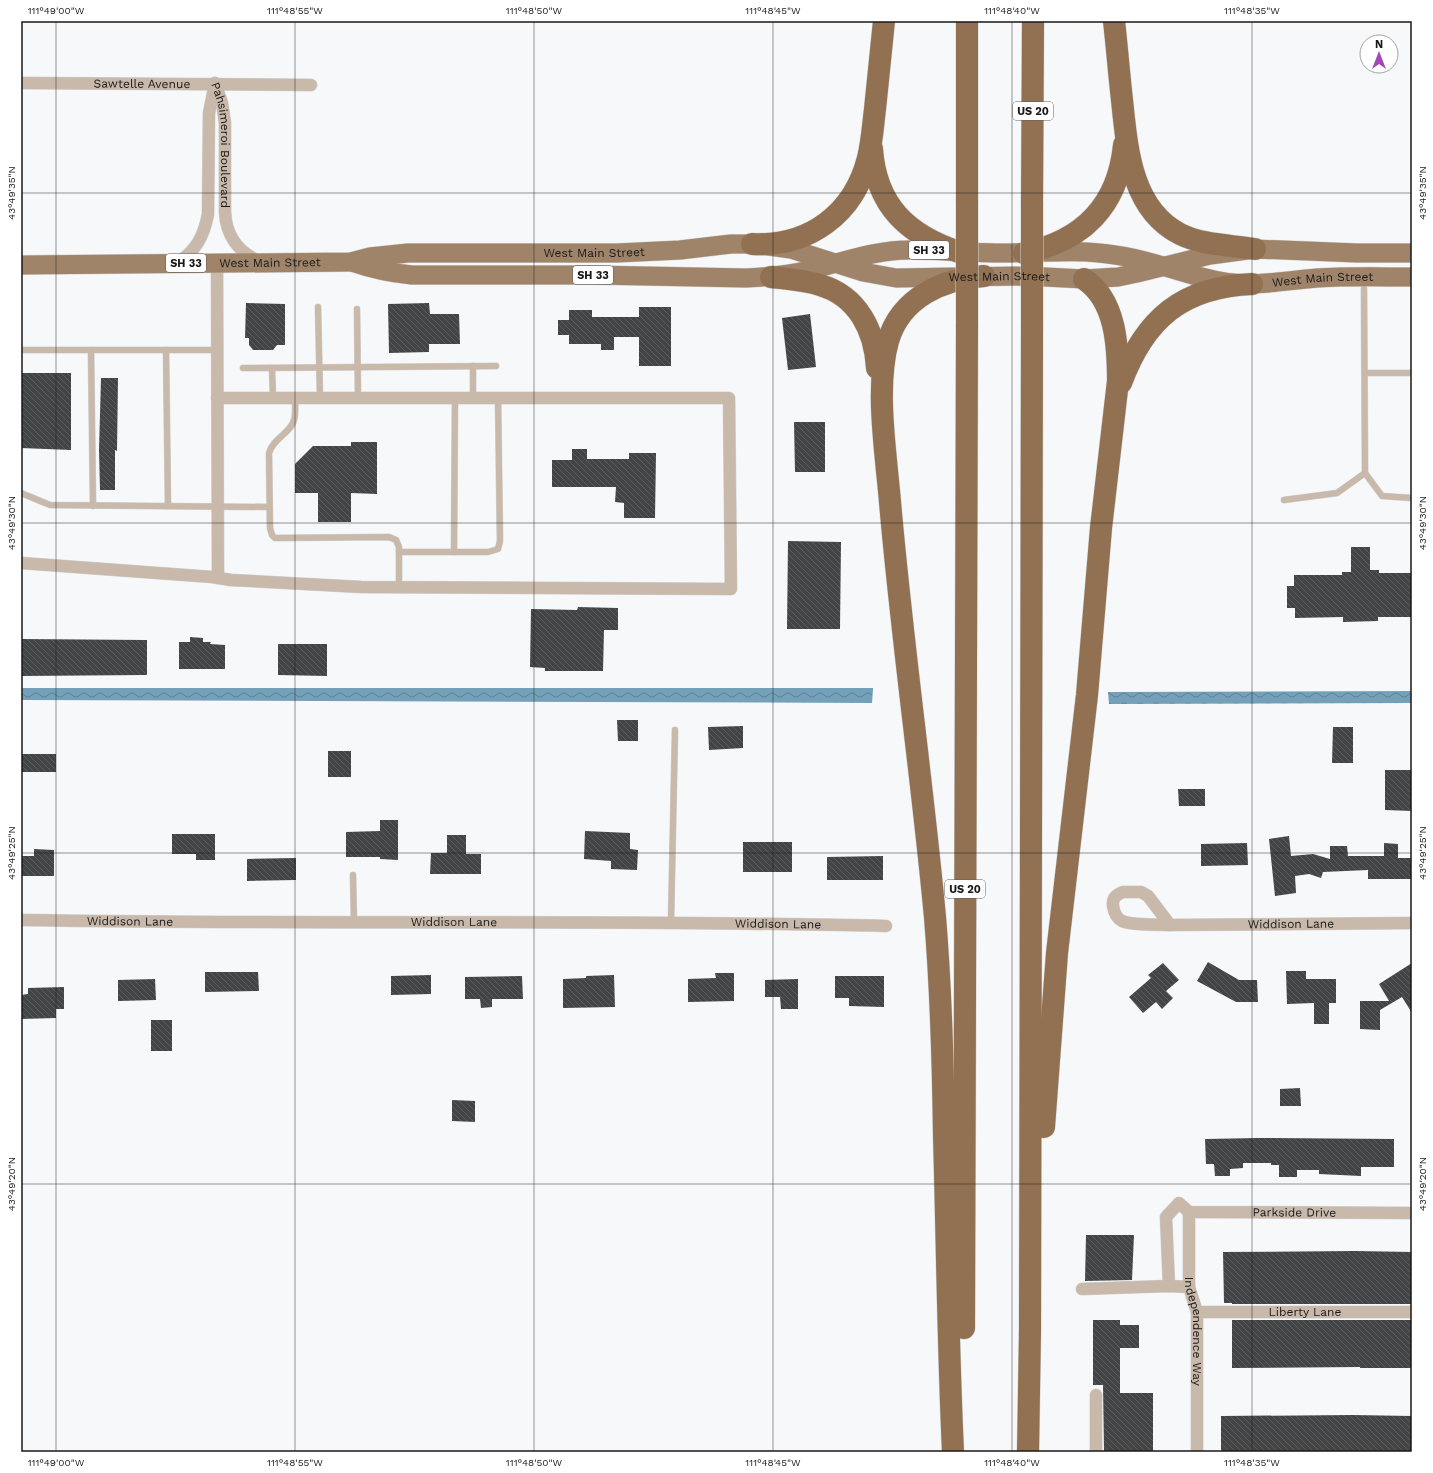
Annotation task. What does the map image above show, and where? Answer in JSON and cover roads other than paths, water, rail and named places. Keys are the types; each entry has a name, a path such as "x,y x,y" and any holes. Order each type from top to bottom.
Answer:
{"highway":[{"name":"SH 33","path":"752,244 766,245 794,240 807,235 831,220 856,189 863,174 872,142 884,21"},
{"name":"US 20","path":"964,1452 967,21"},
{"name":"US 20","path":"1028,1452 1030,1330 1033,21"},
{"name":"SH 33","path":"1024,253 1050,247 1086,225 1107,201 1117,179 1123,154 1124,124 1114,21"},
{"path":"1124,124 1127,147 1134,176 1147,203 1160,220 1170,228 1192,238 1255,249"},
{"path":"872,142 874,164 880,186 896,214 903,222 920,235 932,242 960,252"},
{"path":"883,415 883,376 886,347 893,328 903,311 922,295 944,283 957,279 984,276"},
{"path":"771,277 819,284 846,299 859,312 866,322 874,344 883,415 894,548 931,873 938,957 942,1040 953,1452"},
{"path":"1030,1330 1056,967 1087,695 1101,528 1118,381 1118,360 1111,321 1102,296 1084,279"},
{"path":"1116,401 1125,372 1135,350 1156,322 1169,310 1201,292 1218,287 1252,284"}],"main road":[{"name":"West Main Street","path":"21,265 350,262 376,256 408,253 617,253 680,250 731,244 752,244 791,249 863,272 896,278 912,279 984,276 1084,279 1118,277 1210,255 1255,249 1357,253 1412,253"},
{"name":"West Main Street","path":"350,262 391,273 412,275 594,275 746,278 771,277 804,271 870,254 887,252 926,250 1024,253 1095,252 1140,259 1202,278 1235,283 1252,284 1318,278 1412,277"}],"street":[{"name":"Sawtelle Avenue","path":"21,83 215,83 311,85"},
{"name":"Pahsimeroi Boulevard","path":"215,83 224,113 225,212 227,228 236,245 243,252 262,262"},
{"name":"Pahsimeroi Boulevard","path":"177,263 185,258 198,244 206,226 208,214 209,113 215,83"},
{"path":"218,263 218,578"},
{"path":"21,563 231,580 361,587 731,589 729,398 218,398"},
{"name":"Widdison Lane","path":"21,920 671,922 886,926"},
{"name":"Widdison Lane","path":"1170,925 1412,923"},
{"name":"Independence Way","path":"1169,1286 1166,1217 1179,1203 1189,1212 1189,1287 1197,1312 1197,1452"},
{"name":"Parkside Drive","path":"1189,1212 1412,1213"},
{"path":"1082,1290 1169,1286 1189,1287"},
{"name":"Liberty Lane","path":"1197,1312 1412,1312"},
{"path":"1096,1395 1096,1452"}],"lane":[{"path":"1364,289 1365,473 1382,496 1412,498"},
{"path":"318,307 320,398"},
{"path":"357,309 359,367 358,398"},
{"path":"21,350 217,350"},
{"path":"91,350 93,506"},
{"path":"166,350 168,506"},
{"path":"473,366 473,398"},
{"path":"243,368 496,366"},
{"path":"272,368 273,398"},
{"path":"1365,373 1412,373"},
{"path":"295,398 295,420 271,447 269,507 270,528 272,535 275,538 389,537 396,540 399,547 399,587"},
{"path":"454,552 455,398"},
{"path":"399,552 488,552 498,549 500,541 498,398"},
{"path":"1284,500 1337,493 1365,473"},
{"path":"21,493 50,505 269,507"},
{"path":"671,922 675,730"},
{"path":"354,875 354,922"}],"water":[{"path":"21,688 873,689 872,703 21,700"},
{"path":"1412,691 1412,703 1109,704 1108,692"}]}
